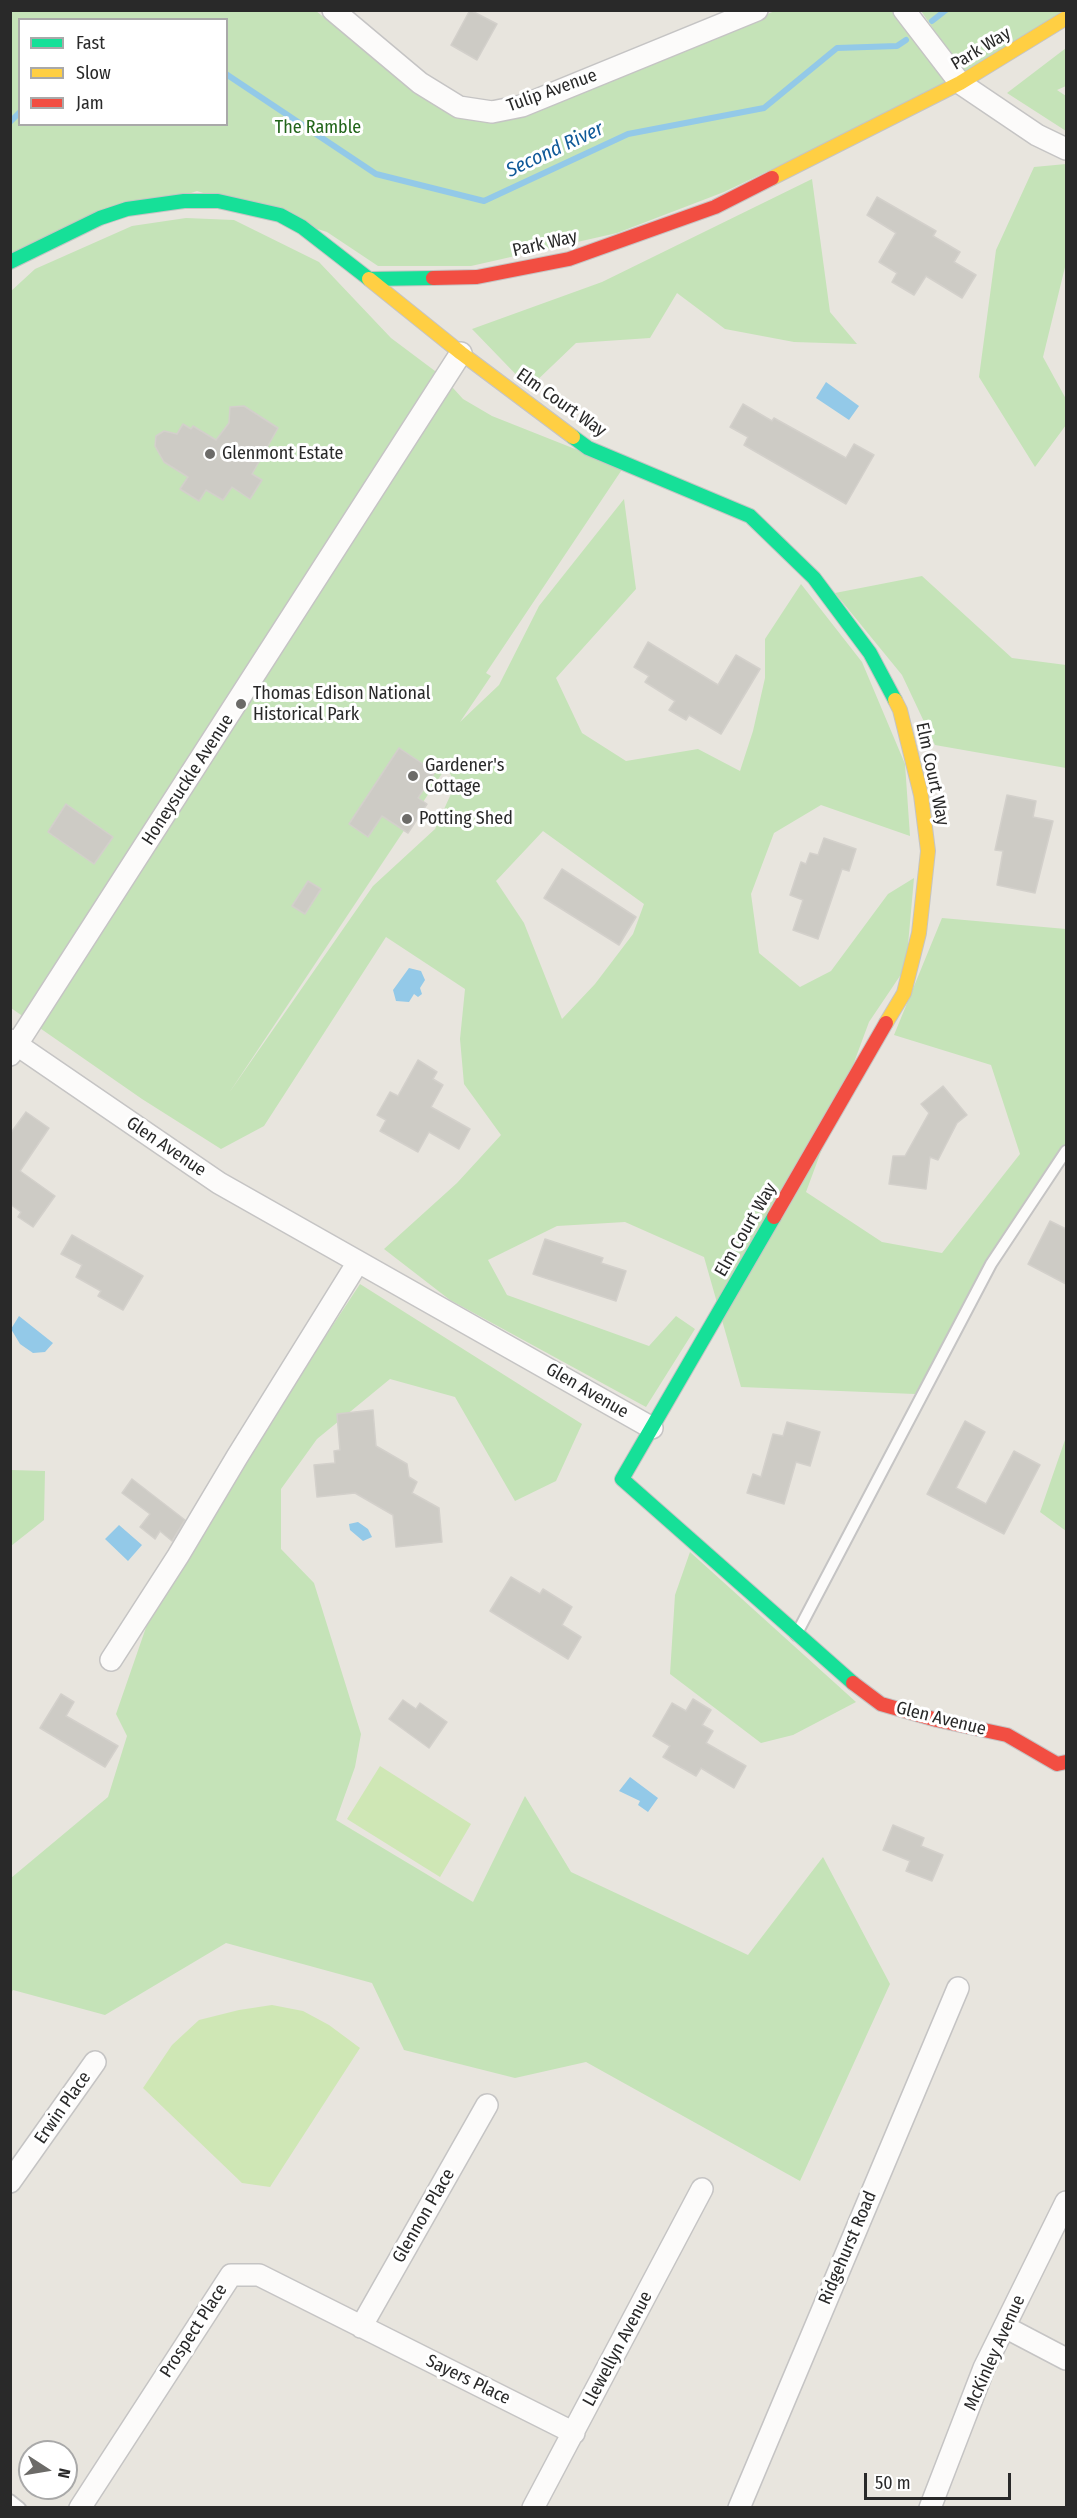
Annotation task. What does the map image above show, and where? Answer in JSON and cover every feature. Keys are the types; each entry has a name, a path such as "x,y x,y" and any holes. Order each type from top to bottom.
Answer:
{"street":[{"name":"Tulip Avenue","path":"333,10 420,83 459,107 492,112 522,106 757,10"},
{"path":"904,10 960,83 1037,135 1066,148"},
{"name":"Park Way","path":"369,279 477,277 569,259 715,207 960,83 1066,18"},
{"path":"10,262 100,218 127,209 161,202 218,201 280,215 302,227 369,279"},
{"name":"Elm Court Way","path":"369,279 461,353 588,448 750,516 814,578 870,653 900,710 921,795 928,851 919,933 904,993 652,1428"},
{"name":"Honeysuckle Avenue","path":"13,1047 461,353"},
{"name":"Glen Avenue","path":"13,1047 219,1183 652,1428 622,1479 836,1671 881,1704 937,1720 1007,1735 1057,1764 1066,1762"},
{"path":"111,1660 178,1556 358,1262"},
{"name":"Ridgehurst Road","path":"739,2508 958,1988"},
{"name":"Erwin Place","path":"10,2182 95,2062"},
{"name":"Glennon Place","path":"361,2327 487,2104"},
{"name":"Llewellyn Avenue","path":"533,2508 702,2189"},
{"name":"McKinley Avenue","path":"930,2508 984,2368 1066,2202"},
{"name":"Prospect Place","path":"80,2508 231,2275 259,2276 361,2327"},
{"name":"Sayers Place","path":"361,2327 574,2433"},
{"path":"1005,2327 1066,2359"}],"lane":[{"path":"796,1635 991,1264 1066,1151"},
{"path":"10,2500 20,2508"}],"green space":[{"name":"The Ramble","path":"10,11 316,11 445,112 504,118 775,11 894,11 950,84 724,192 617,233 471,266 378,266 327,232 197,191 11,255"},
{"path":"921,11 1066,11 963,72"},
{"path":"1066,48 1066,86 1057,90 1066,96 1066,131 1007,93"},
{"path":"1066,164 1066,263 1043,357 1066,399 1066,425 1035,467 979,377 996,250 1034,167"},
{"path":"812,179 830,312 857,344 794,342 725,329 677,293 650,338 576,343 529,388 472,329 602,282"},
{"path":"186,218 234,220 319,262 391,338 443,377 463,399 492,416 623,468 486,673 491,676 460,722 499,685 539,606 624,499 636,589 556,678 582,733 626,761 698,749 740,771 753,731 765,678 765,639 801,584 862,662 905,764 910,836 821,805 774,833 751,894 759,953 800,987 831,971 888,894 914,878 906,967 869,1022 806,1192 882,1242 942,1253 1020,1154 991,1065 894,1035 942,918 1066,929 1066,1148 915,1394 741,1387 704,1257 625,1222 557,1226 488,1260 507,1295 649,1346 676,1316 695,1329 646,1407 450,1300 384,1249 457,1183 501,1135 464,1084 460,1039 465,989 386,937 264,1126 221,1149 142,1099 11,1008 10,292 35,269 132,226","holes":["447,766 455,785 435,829 373,886 229,1093","543,831 644,904 633,934 595,984 562,1019 524,923 496,881"]},
{"path":"922,576 1012,658 1066,665 1066,768 935,745 902,675 835,593"},
{"path":"360,1284 582,1424 556,1481 515,1501 455,1397 390,1379 317,1439 281,1489 281,1549 314,1583 361,1734 355,1767 336,1820 473,1902 525,1796 571,1872 748,1955 823,1857 890,1984 800,2181 586,2062 515,2078 404,2050 372,1983 226,1943 105,2015 13,1990 11,1993 11,1878 108,1797 127,1736 116,1714 160,1587"},
{"path":"1066,1437 1066,1531 1040,1512"},
{"path":"11,1470 45,1471 44,1520 11,1546"},
{"path":"690,1552 856,1702 793,1735 761,1743 670,1674 675,1595"},
{"path":"380,1766 471,1824 440,1877 347,1819"},
{"path":"272,2005 303,2011 329,2025 360,2048 270,2187 242,2183 143,2088 172,2045 199,2020"}],"water":[{"path":"826,382 859,406 849,420 816,398"},
{"path":"409,968 421,971 425,980 420,988 422,994 418,997 414,994 409,1002 396,1001 393,990"},
{"path":"19,1316 53,1343 45,1352 33,1353 20,1344 11,1329"},
{"path":"358,1522 368,1529 372,1537 363,1541 350,1530 349,1524"},
{"path":"119,1525 142,1545 128,1561 105,1539"},
{"path":"630,1777 658,1798 648,1812 638,1805 640,1801 619,1791"}],"building":[{"path":"470,10 497,24 477,60 451,45"},
{"path":"877,197 936,231 933,236 960,252 954,262 976,275 962,298 926,276 914,295 892,282 897,273 879,262 896,233 867,215"},
{"path":"743,404 772,421 774,418 846,458 854,444 874,455 846,504 744,445 748,437 730,427"},
{"name":"Glenmont Estate","path":"244,406 278,428 252,474 262,480 250,499 232,487 223,500 206,490 199,501 180,489 188,477 164,462 155,446 156,436 164,431 177,434 183,424 191,429 193,426 216,440 229,423 230,407"},
{"path":"648,642 718,685 736,655 760,669 721,734 689,715 686,720 669,710 675,701 645,682 649,676 634,667"},
{"path":"399,748 435,772 418,798 427,804 408,833 382,816 368,837 349,824"},
{"path":"1007,795 1036,801 1033,817 1053,821 1035,893 997,885 1003,851 995,850"},
{"path":"66,804 113,837 94,864 48,832"},
{"path":"824,838 856,849 849,871 842,869 818,939 793,930 803,900 790,895 801,862 806,864 810,853 818,855"},
{"path":"562,869 636,917 619,945 544,898"},
{"path":"308,881 321,889 305,914 292,906"},
{"path":"418,1060 437,1072 433,1079 443,1085 431,1107 470,1129 459,1149 429,1132 418,1152 380,1131 386,1120 377,1115 390,1092 398,1096"},
{"path":"943,1086 967,1115 957,1123 938,1160 930,1157 926,1189 889,1184 893,1156 905,1156 929,1113 921,1104"},
{"path":"26,1112 49,1128 20,1171 55,1196 33,1227 18,1217 21,1212 10,1204 10,1134"},
{"path":"1050,1221 1066,1229 1066,1284 1028,1264"},
{"path":"72,1235 143,1276 123,1310 98,1296 101,1291 76,1277 82,1265 61,1254"},
{"path":"545,1239 603,1258 601,1263 626,1271 616,1301 533,1274"},
{"path":"373,1410 376,1446 407,1464 409,1477 417,1482 412,1493 439,1508 442,1542 396,1547 393,1515 355,1493 317,1497 314,1465 335,1463 334,1451 340,1450 337,1414"},
{"path":"965,1421 985,1432 956,1488 986,1504 1014,1451 1040,1465 1004,1534 927,1494"},
{"path":"787,1422 820,1432 810,1466 796,1462 784,1504 747,1493 753,1474 761,1477 773,1434 783,1436"},
{"path":"132,1479 185,1520 172,1541 160,1531 155,1539 140,1527 150,1514 122,1493"},
{"path":"511,1577 540,1594 543,1589 572,1607 562,1625 581,1637 568,1659 490,1611"},
{"path":"61,1694 74,1702 66,1716 118,1746 105,1767 40,1728"},
{"path":"693,1699 711,1710 702,1725 713,1731 706,1743 746,1766 734,1788 701,1768 696,1776 663,1757 670,1746 653,1736 672,1703 686,1711"},
{"path":"403,1700 416,1709 420,1703 447,1722 429,1748 389,1719"},
{"path":"893,1825 924,1838 921,1846 943,1855 932,1881 906,1871 910,1861 883,1850"}],"waterway":[{"path":"932,21 946,10"},
{"name":"Second River","path":"228,75 376,174 484,201 628,134 764,108 837,48 897,46 906,40"},
{"name":"Second River","path":"10,122 18,114"}],"traffic: fast":[{"path":"10,262 100,218 127,209 184,201 218,201 280,215 302,227 369,279 433,278"},
{"path":"573,437 588,448 750,516 814,578 870,653 895,700"},
{"path":"774,1217 622,1479 853,1683"}],"traffic: slow":[{"path":"772,178 960,83 1066,18"},
{"path":"369,279 461,353 573,437"},
{"path":"886,1023 904,993 919,933 928,851 921,795 900,710 895,700"}],"traffic: jam":[{"path":"433,278 477,277 569,259 715,207 772,178"},
{"path":"774,1217 886,1023"},
{"path":"853,1683 881,1704 937,1720 1007,1735 1057,1764 1066,1762"}],"place":[{"name":"Glenmont Estate","path":"210,454"},
{"name":"Thomas Edison National Historical Park","path":"241,704"},
{"name":"Gardener's Cottage","path":"413,776"},
{"name":"Potting Shed","path":"407,819"}]}
